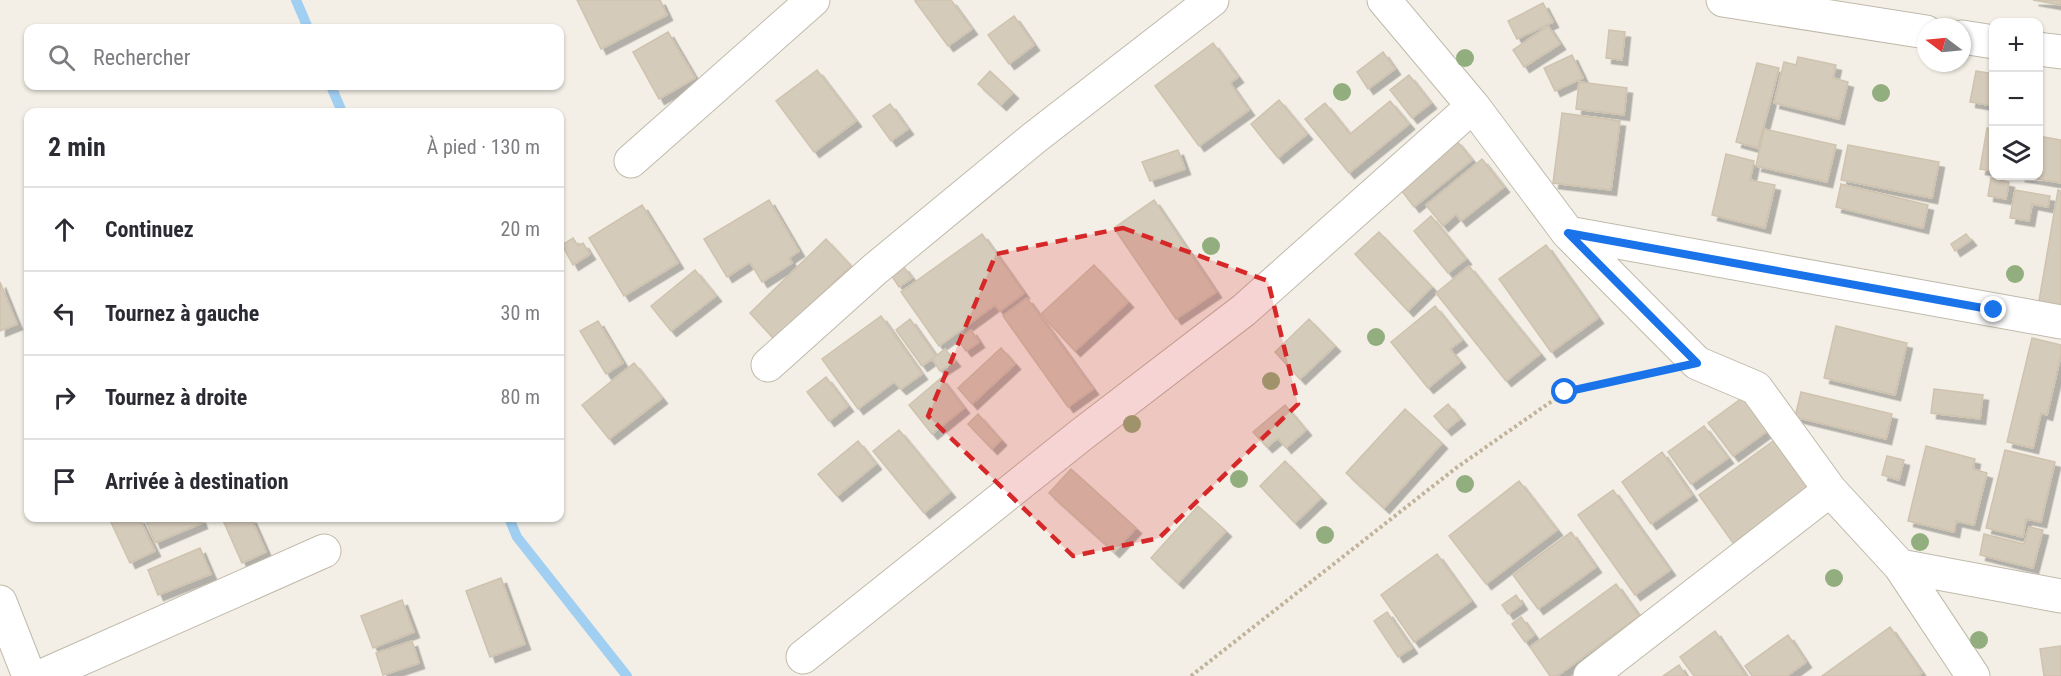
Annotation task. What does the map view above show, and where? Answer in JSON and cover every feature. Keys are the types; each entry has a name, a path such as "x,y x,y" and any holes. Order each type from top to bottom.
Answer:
{"street":[{"path":"631,161 813,0"},
{"path":"768,365 874,270 1007,160 1212,0"},
{"path":"1384,0 1473,106 1568,233 1697,363 1756,388 1830,490 1900,566 1973,676"},
{"path":"1723,0 1917,31"},
{"path":"1971,38 1989,41"},
{"path":"2043,50 2061,52"},
{"path":"803,657 1081,435 1244,310 1473,106"},
{"path":"1568,233 2061,322"},
{"path":"1590,676 1830,490"},
{"path":"42,676 324,551"},
{"path":"1900,566 2061,596"},
{"path":"0,602 29,676"}],"path":[{"path":"1191,676 1455,468 1565,392 1697,363"}],"highlighted area":[{"path":"1123,228 1268,281 1298,404 1159,538 1073,556 928,416 996,254"}],"building":[{"path":"577,0 660,0 667,15 601,49"},
{"path":"951,0 972,29 948,46 915,1"},
{"path":"2033,0 2061,0 2061,5"},
{"path":"1543,3 1553,22 1517,39 1508,21"},
{"path":"1014,16 1034,45 1009,64 988,35"},
{"path":"1548,26 1560,44 1524,67 1513,50"},
{"path":"1609,30 1625,32 1622,60 1606,58"},
{"path":"668,32 695,78 659,99 633,52"},
{"path":"1213,43 1238,77 1230,83 1249,110 1199,146 1155,86"},
{"path":"1383,52 1395,69 1368,89 1357,72"},
{"path":"1572,55 1583,78 1555,91 1544,68"},
{"path":"1798,57 1836,65 1833,78 1848,82 1839,119 1774,103 1784,62 1796,65"},
{"path":"1757,63 1779,68 1758,148 1736,142"},
{"path":"817,70 856,121 814,152 776,101"},
{"path":"990,71 1013,93 1001,105 978,84"},
{"path":"1976,71 1989,73 1989,105 1970,102"},
{"path":"1409,75 1431,103 1412,118 1390,90"},
{"path":"1579,82 1627,88 1624,115 1576,109"},
{"path":"1279,100 1307,134 1278,158 1251,124"},
{"path":"1390,101 1409,124 1349,173 1305,119 1325,103 1350,134"},
{"path":"890,104 908,129 891,141 873,116"},
{"path":"1562,113 1620,121 1611,190 1553,183"},
{"path":"1987,128 1989,128 1989,170 1980,169"},
{"path":"1764,129 1836,145 1827,182 1756,166"},
{"path":"2043,137 2061,140 2061,183 2043,180"},
{"path":"1456,140 1472,160 1414,207 1398,186"},
{"path":"1848,145 1939,162 1932,198 1841,180"},
{"path":"1178,150 1185,169 1150,181 1142,162"},
{"path":"1726,154 1754,161 1750,180 1775,185 1765,228 1712,215"},
{"path":"1482,159 1504,187 1461,221 1456,214 1443,226 1426,205"},
{"path":"1991,180 2009,182 2006,199 1988,196"},
{"path":"1841,184 1928,205 1923,228 1836,207"},
{"path":"2015,190 2050,196 2048,207 2032,204 2029,221 2010,218"},
{"path":"2058,190 2061,191 2061,305 2039,301"},
{"path":"769,200 799,251 789,258 792,263 762,282 750,262 727,277 704,239"},
{"path":"1154,200 1216,292 1176,319 1114,228"},
{"path":"642,205 678,263 624,296 589,238"},
{"path":"1431,216 1466,259 1448,273 1414,231"},
{"path":"1379,232 1432,287 1408,311 1355,254"},
{"path":"982,234 1024,293 1000,311 995,305 939,346 901,292"},
{"path":"1966,234 1971,240 1955,251 1951,244"},
{"path":"573,238 578,246 583,243 590,254 573,265 564,249 564,244"},
{"path":"826,239 851,266 774,339 750,313"},
{"path":"1546,245 1598,318 1551,352 1499,279"},
{"path":"1094,265 1128,302 1075,351 1041,314"},
{"path":"903,266 912,278 899,287 891,275"},
{"path":"1469,266 1540,354 1506,381 1436,293"},
{"path":"695,270 716,296 671,331 651,306"},
{"path":"0,282 17,324 0,331"},
{"path":"1027,298 1093,389 1068,407 1003,316"},
{"path":"1435,306 1462,340 1450,349 1460,362 1428,388 1391,342"},
{"path":"881,316 922,374 901,389 894,382 858,409 822,359"},
{"path":"910,319 936,356 922,366 896,330"},
{"path":"1309,319 1335,346 1300,379 1275,352"},
{"path":"598,321 623,363 606,374 580,331"},
{"path":"1836,326 1907,343 1895,395 1824,378"},
{"path":"971,330 979,342 966,351 958,340"},
{"path":"2032,338 2061,345 2061,355 2047,415 2041,413 2033,448 2007,442"},
{"path":"1001,348 1015,364 972,404 958,388"},
{"path":"945,349 955,361 940,371 932,359"},
{"path":"634,363 662,398 609,439 582,405"},
{"path":"826,377 848,406 829,421 807,392"},
{"path":"941,378 964,408 932,434 909,405"},
{"path":"1934,389 1983,395 1980,419 1931,413"},
{"path":"1801,392 1892,414 1886,439 1795,417"},
{"path":"1746,395 1770,429 1733,456 1708,423"},
{"path":"1448,404 1460,419 1446,430 1434,416"},
{"path":"1285,405 1306,430 1286,448 1278,438 1267,447 1253,432"},
{"path":"1405,409 1442,443 1384,508 1346,473"},
{"path":"978,414 1001,440 992,449 968,424"},
{"path":"1704,426 1728,458 1691,484 1668,452"},
{"path":"899,430 950,492 924,513 873,451"},
{"path":"1776,439 1811,487 1733,543 1699,495"},
{"path":"858,441 876,464 837,496 818,474"},
{"path":"1926,446 1975,459 1973,469 1987,473 1974,525 1956,521 1954,532 1908,521"},
{"path":"2005,450 2055,462 2041,522 2026,519 2023,537 1986,528"},
{"path":"1662,452 1692,495 1651,524 1622,482"},
{"path":"1887,456 1904,460 1899,480 1882,475"},
{"path":"1285,461 1321,498 1295,523 1260,486"},
{"path":"1071,469 1136,528 1114,552 1049,493"},
{"path":"1519,481 1557,530 1486,584 1449,536"},
{"path":"1613,490 1670,570 1635,595 1578,515"},
{"path":"1198,506 1226,531 1178,583 1151,558"},
{"path":"111,522 141,522 155,551 130,563"},
{"path":"147,522 202,522 202,523 155,543"},
{"path":"224,522 253,522 266,552 242,563"},
{"path":"2029,527 2043,530 2033,568 1980,555 1984,534 2024,544"},
{"path":"1571,532 1596,567 1538,609 1513,575"},
{"path":"200,548 211,574 158,595 148,570"},
{"path":"1437,554 1471,601 1414,642 1381,595"},
{"path":"501,578 525,644 490,657 466,591"},
{"path":"1616,584 1639,616 1557,676 1550,676 1530,647"},
{"path":"1516,595 1522,604 1508,614 1502,605"},
{"path":"402,600 414,632 373,648 361,616"},
{"path":"1387,612 1412,648 1398,657 1374,621"},
{"path":"1521,617 1534,635 1525,642 1512,624"},
{"path":"1890,627 1922,673 1918,676 1822,676"},
{"path":"1715,631 1746,676 1694,676 1680,657"},
{"path":"1788,635 1806,662 1787,676 1752,676 1745,666"},
{"path":"412,641 419,663 383,675 376,653"},
{"path":"2061,646 2061,676 2044,676 2040,649"},
{"path":"1679,665 1686,676 1663,676"}],"waterway":[{"path":"296,0 306,24"},
{"path":"333,90 340,108"},
{"path":"511,522 517,537 627,676"}],"route":[{"path":"1565,392 1697,363 1568,233 1994,310"}]}
